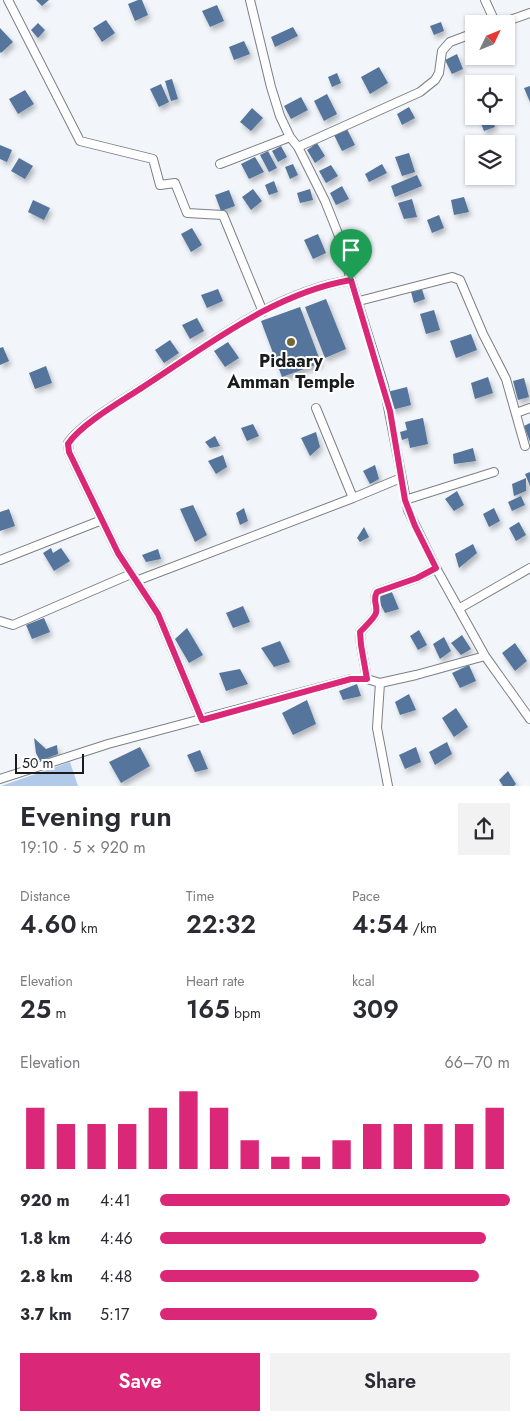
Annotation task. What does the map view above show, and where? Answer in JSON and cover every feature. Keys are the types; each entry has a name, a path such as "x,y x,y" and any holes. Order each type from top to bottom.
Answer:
{"street":[{"path":"8,0 80,141 153,159 160,184 175,183 187,213 222,214 263,312"},
{"path":"250,0 271,87 290,137 298,147 325,201 341,241 390,411 405,500 415,526 485,656 530,719"},
{"path":"485,0 493,15"},
{"path":"515,18 530,13"},
{"path":"298,147 420,92 435,80 439,73 442,51 450,42 465,36"},
{"path":"220,164 290,137"},
{"path":"359,301 452,277 460,280 483,334 506,379 525,446"},
{"path":"202,720 158,614 118,553 69,452 68,444 74,435 117,404 242,322 285,301 331,283 351,280"},
{"path":"316,408 353,498"},
{"path":"516,413 530,408"},
{"path":"405,500 494,472"},
{"path":"0,621 13,626 134,578 353,498 401,478"},
{"path":"0,560 102,520"},
{"path":"367,679 360,632 375,616 376,606 374,600 377,592 417,578 436,568"},
{"path":"460,608 530,568"},
{"path":"0,779 108,744 351,679 367,679 380,683 485,656"},
{"path":"380,683 377,728 388,786"}],"shaded area":[{"path":"70,762 78,786 1,786"}],"building":[{"path":"36,0 49,0 42,6"},
{"path":"142,0 148,15 135,21 128,4"},
{"path":"217,5 224,21 210,27 202,11"},
{"path":"106,20 115,33 102,42 93,28"},
{"path":"441,22 444,31 434,35 430,26"},
{"path":"38,23 45,30 38,38 31,30"},
{"path":"293,27 298,36 275,47 271,37"},
{"path":"0,28 13,42 1,53 0,52"},
{"path":"244,41 250,54 234,60 229,47"},
{"path":"457,54 463,69 452,74 445,60"},
{"path":"379,67 388,83 370,94 361,77"},
{"path":"337,73 341,83 332,87 328,77"},
{"path":"172,79 178,99 171,101 165,81"},
{"path":"161,84 169,102 159,107 150,89"},
{"path":"530,86 530,102 524,88"},
{"path":"25,90 34,104 18,114 9,99"},
{"path":"327,94 337,114 324,121 314,101"},
{"path":"301,97 308,110 291,119 284,106"},
{"path":"409,107 415,118 402,125 397,114"},
{"path":"252,108 263,118 251,131 240,122"},
{"path":"482,125 494,125 495,127 484,131"},
{"path":"347,129 355,145 342,151 334,135"},
{"path":"317,143 325,156 315,163 307,150"},
{"path":"0,145 12,150 7,162 0,159"},
{"path":"281,146 287,157 278,162 272,151"},
{"path":"268,151 277,168 269,172 260,155"},
{"path":"409,153 415,172 402,176 395,157"},
{"path":"255,157 264,172 249,179 241,164"},
{"path":"19,158 33,166 25,179 11,171"},
{"path":"293,164 298,175 290,179 285,167"},
{"path":"382,164 387,173 369,182 365,174"},
{"path":"331,165 338,176 326,183 319,171"},
{"path":"417,175 422,186 395,197 391,186"},
{"path":"274,181 278,192 269,195 265,185"},
{"path":"342,186 349,199 336,205 330,193"},
{"path":"253,189 262,201 251,210 242,197"},
{"path":"310,189 313,200 300,203 297,193"},
{"path":"229,190 235,206 221,211 215,195"},
{"path":"464,197 469,212 454,215 451,200"},
{"path":"412,199 417,217 404,219 398,203"},
{"path":"33,200 50,208 44,220 28,212"},
{"path":"439,215 444,228 432,233 427,220"},
{"path":"192,228 202,245 191,252 181,234"},
{"path":"318,234 326,253 313,259 304,240"},
{"path":"218,289 223,301 207,308 201,295"},
{"path":"422,289 425,299 414,303 411,292"},
{"path":"326,299 346,349 325,358 305,307"},
{"name":"Pidaary Amman Temple","path":"300,307 321,363 282,377 261,321"},
{"path":"434,310 440,330 426,334 420,314"},
{"path":"197,318 204,331 190,339 182,325"},
{"path":"471,334 477,350 456,358 450,341"},
{"path":"170,340 179,353 164,363 155,350"},
{"path":"228,342 239,358 225,367 214,351"},
{"path":"3,347 9,361 0,365 0,348"},
{"path":"46,366 52,383 35,389 29,373"},
{"path":"488,377 493,393 475,399 471,383"},
{"path":"524,378 529,397 518,400 513,381"},
{"path":"407,387 411,405 392,410 387,392"},
{"path":"423,418 428,444 410,448 408,438 402,440 400,432 407,430 405,422"},
{"path":"530,423 530,442 524,426"},
{"path":"253,424 259,436 247,441 241,428"},
{"path":"316,432 320,447 310,456 301,438"},
{"path":"215,436 220,446 210,448 205,442"},
{"path":"473,448 476,461 454,464 453,454"},
{"path":"223,455 227,467 216,474 208,461"},
{"path":"375,465 379,479 370,484 363,471"},
{"path":"530,472 530,486 525,474"},
{"path":"526,478 526,491 514,496 512,484"},
{"path":"457,491 464,505 454,511 445,499"},
{"path":"521,496 525,505 512,511 508,502"},
{"path":"193,505 207,535 195,542 180,509"},
{"path":"244,508 248,521 240,525 236,513"},
{"path":"494,508 500,521 489,527 483,514"},
{"path":"9,509 15,526 0,531 0,512"},
{"path":"519,522 526,535 516,541 509,528"},
{"path":"364,527 369,537 360,542 357,538"},
{"path":"473,544 477,553 459,568 455,554"},
{"path":"51,548 53,553 61,548 70,561 54,571 43,553"},
{"path":"158,549 161,559 146,562 142,555"},
{"path":"391,590 399,609 385,613 376,596"},
{"path":"243,606 250,622 233,628 226,613"},
{"path":"44,618 50,632 32,639 26,625"},
{"path":"187,628 203,655 189,663 175,639"},
{"path":"419,630 427,645 418,650 410,636"},
{"path":"462,635 471,649 461,655 451,643"},
{"path":"444,637 451,651 440,659 433,644"},
{"path":"280,641 290,662 274,667 261,648"},
{"path":"515,643 527,661 515,671 502,653"},
{"path":"469,665 476,681 460,688 452,673"},
{"path":"240,669 248,684 226,691 219,673"},
{"path":"357,684 361,696 343,700 339,691"},
{"path":"409,694 416,710 400,715 395,702"},
{"path":"307,700 316,724 293,735 282,713"},
{"path":"456,708 468,727 454,737 442,718"},
{"path":"34,738 46,749 57,745 58,754 40,761 36,753"},
{"path":"447,742 452,754 435,765 429,752"},
{"path":"140,747 150,766 121,783 109,762"},
{"path":"416,747 421,762 405,769 399,755"},
{"path":"200,750 208,769 195,772 187,755"},
{"path":"508,771 516,784 514,786 503,786 499,780"}],"place":[{"name":"Pidaary Amman Temple","path":"291,342"}],"route":[{"path":"351,280 384,386 405,500 415,526 436,568 417,578 379,590 374,596 375,616 360,632 367,679 351,679 202,720 158,614 118,553 69,452 68,444 74,435 117,404 242,322 285,301 331,283 351,280"}]}
